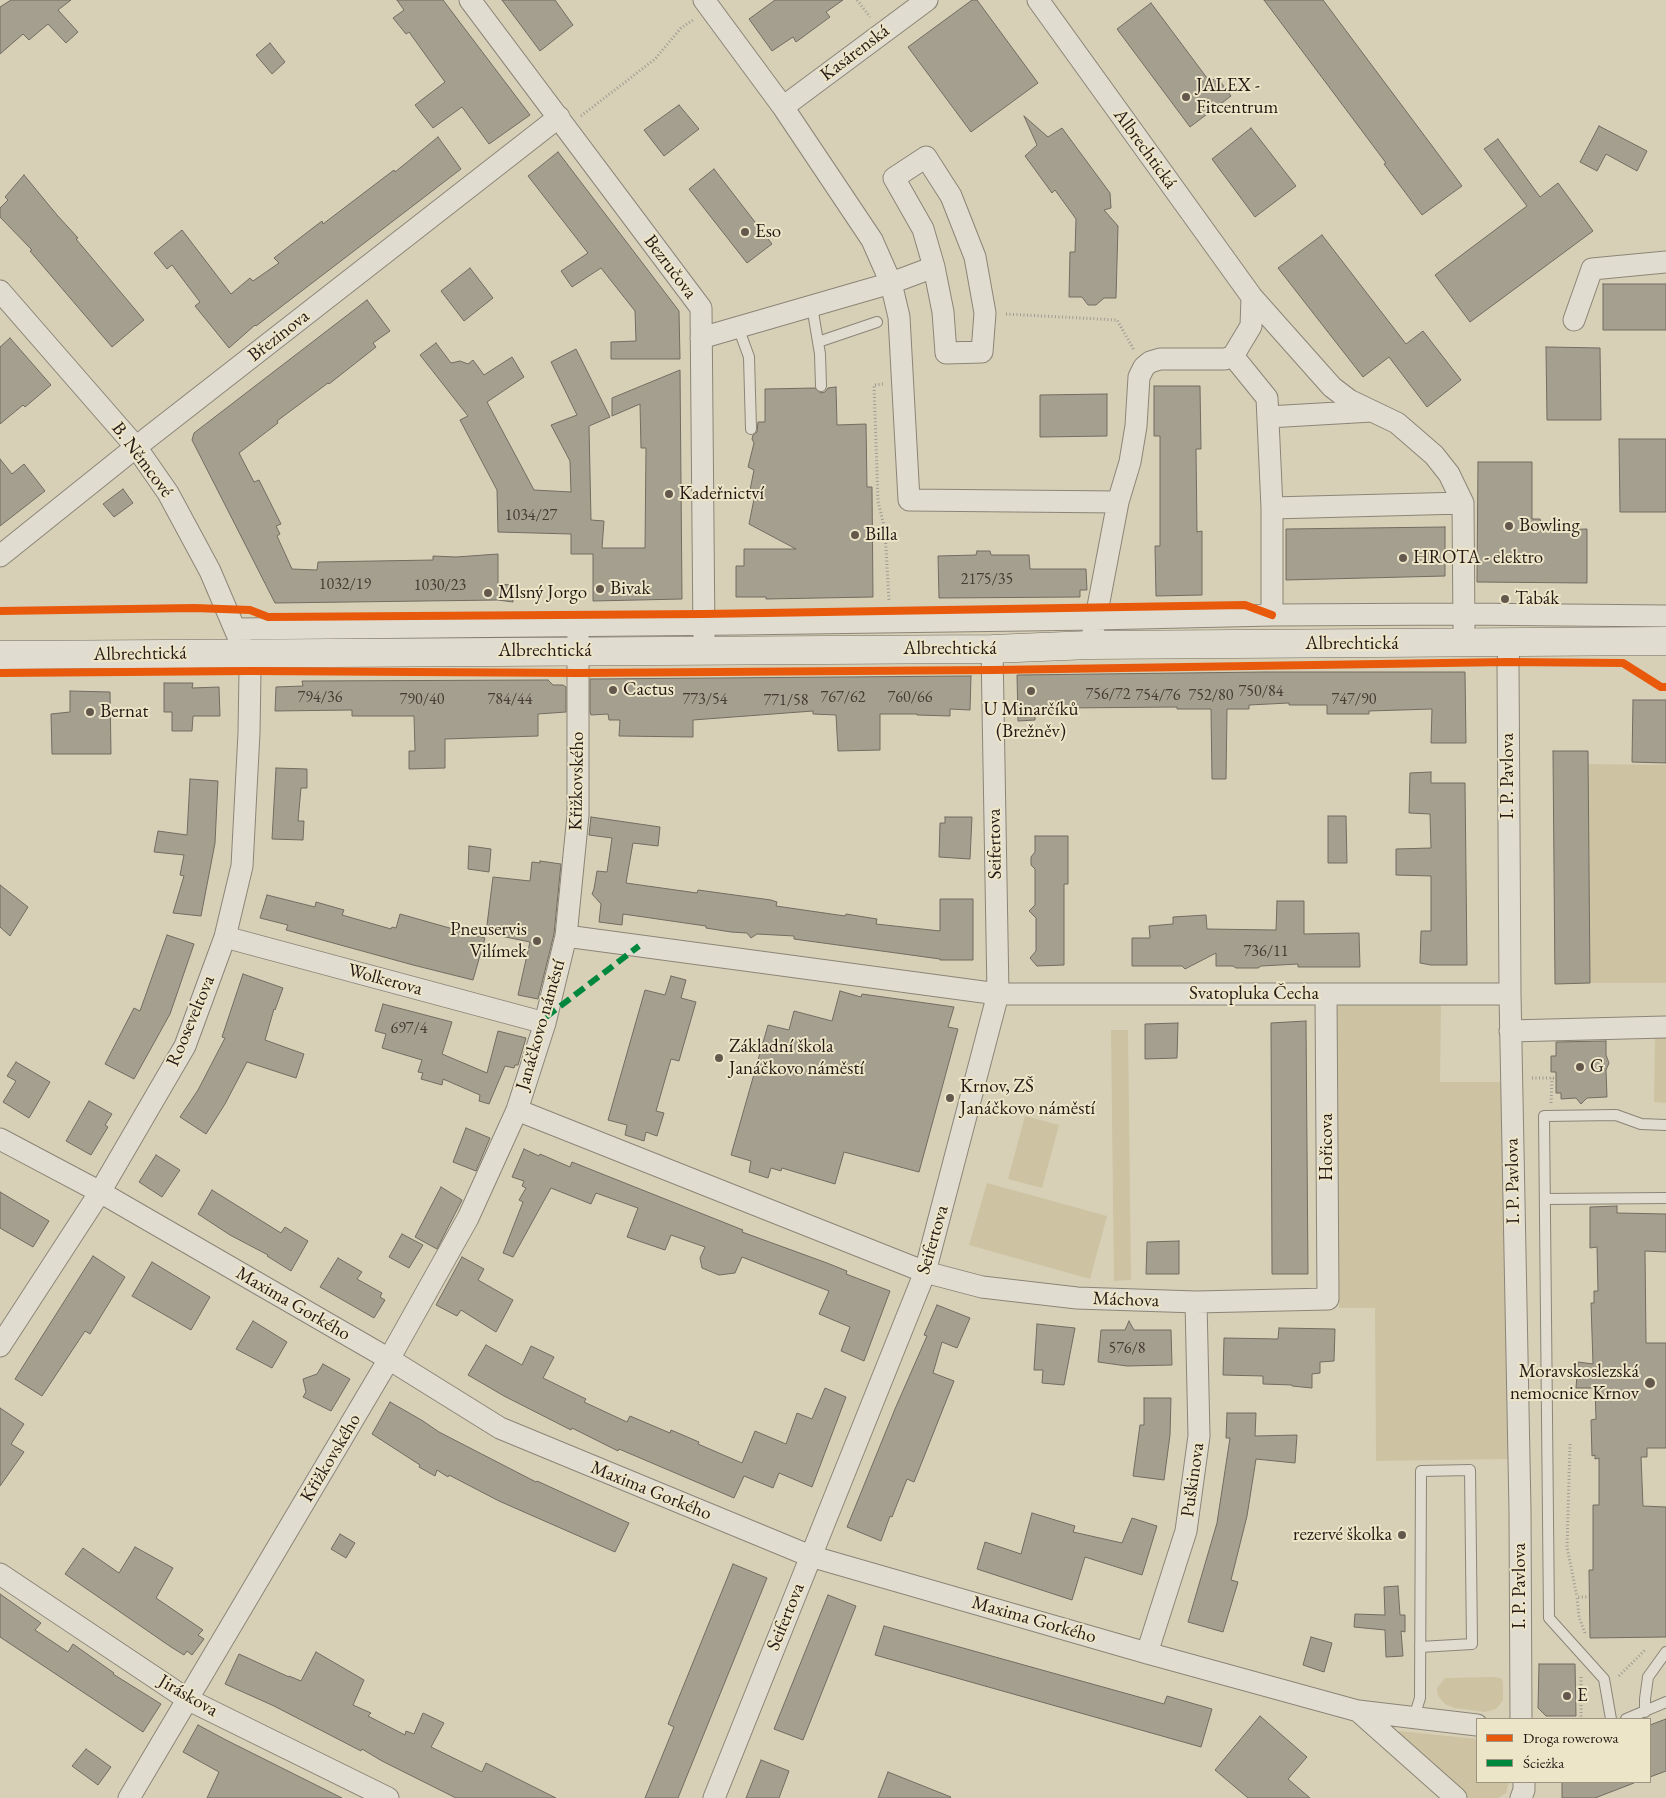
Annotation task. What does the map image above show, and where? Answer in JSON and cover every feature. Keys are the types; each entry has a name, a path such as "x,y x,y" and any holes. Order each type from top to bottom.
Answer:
{"main road":[{"name":"Albrechtická","path":"0,655 240,641 578,638 704,637 992,649 1090,645 1666,641"}],"street":[{"name":"Bezručova","path":"470,0 701,308 704,637"},
{"name":"Kasárenská","path":"783,107 927,0"},
{"name":"Albrechtická","path":"1038,0 1252,297 1332,387 1349,400 1397,423 1434,455 1448,474 1463,503 1464,643"},
{"path":"711,3 872,240 891,283 898,316 909,500 1118,502"},
{"name":"Březinova","path":"0,556 136,447 563,122"},
{"path":"926,157 951,196 975,257 985,313 982,352 946,353 943,312 934,267 923,229 894,178 926,157"},
{"path":"1574,320 1592,268 1666,262"},
{"path":"701,338 891,283 934,267"},
{"name":"B. Němcové","path":"0,292 136,447 168,493 210,571 240,641"},
{"path":"1090,645 1118,502 1130,462 1136,426 1139,377 1144,367 1150,362 1160,359 1225,360 1233,356 1251,326 1252,297"},
{"path":"1233,356 1267,398 1272,508 1272,614"},
{"path":"1268,417 1372,411"},
{"path":"1272,508 1463,503"},
{"name":"Albrechtická","path":"704,637 1095,619 1272,614 1666,616"},
{"name":"Křižkovského","path":"566,936 578,815 578,638"},
{"name":"Rooseveltova","path":"0,1346 100,1192 185,1046 225,937 242,866 249,733 250,671 240,641"},
{"name":"I. P. Pavlova","path":"1510,642 1508,672 1510,1031 1520,1511 1521,1718"},
{"name":"Seifertova","path":"714,1798 925,1272 998,994 992,649"},
{"name":"Janáčkovo náměstí","path":"925,1272 517,1110 545,1023 566,936 998,994"},
{"name":"Wolkerova","path":"225,937 545,1023"},
{"name":"Svatopluka Čecha","path":"998,994 1510,994"},
{"name":"Hořicova","path":"1326,994 1328,1299"},
{"path":"1510,1031 1665,1027"},
{"name":"Křižkovského","path":"129,1798 389,1359 468,1218 517,1110"},
{"name":"Maxima Gorkého","path":"0,1139 100,1192 389,1359 500,1428 810,1556 1147,1653 1358,1711 1476,1725"},
{"name":"Máchova","path":"925,1272 982,1286 1077,1298 1196,1302 1328,1299"},
{"name":"Puškinova","path":"1147,1653 1188,1522 1199,1436 1196,1302"},
{"name":"Jiráskova","path":"0,1574 187,1699 388,1798"},
{"name":"Maxima Gorkého","path":"1358,1711 1456,1798"},
{"path":"1521,1798 1524,1783"}],"lane":[{"path":"812,306 820,354 821,386"},
{"path":"818,342 877,322"},
{"path":"738,327 749,357 751,429"},
{"path":"1611,1718 1604,1679 1549,1618 1544,1116 1616,1115 1642,1124 1666,1125"},
{"path":"1545,1199 1666,1198"},
{"path":"1414,1717 1420,1698 1420,1647 1420,1470 1470,1470 1472,1644 1420,1647"},
{"path":"1645,1712 1648,1677 1666,1652"},
{"path":"1629,1718 1666,1702"}],"path":[{"path":"563,122 655,58 682,28 711,3"},
{"path":"985,313 1117,320 1144,367"},
{"path":"889,602 885,530 878,501 874,385 903,384"},
{"path":"1531,1078 1554,1078 1551,1116"},
{"path":"1570,1444 1567,1547 1577,1597"},
{"path":"1618,1677 1645,1650"},
{"path":"1581,1674 1581,1718"}],"shaded area":[{"path":"1588,764 1666,765 1666,983 1590,983"},
{"path":"1338,1001 1441,1004 1440,1082 1503,1082 1508,1459 1376,1461 1375,1308 1339,1308 1336,1007"},
{"path":"1111,1030 1128,1030 1131,1280 1114,1281"},
{"path":"1655,1037 1666,1037 1666,1103 1654,1102"},
{"path":"1025,1116 1059,1125 1042,1188 1008,1179"},
{"path":"987,1183 1107,1216 1090,1279 969,1245"},
{"path":"1495,1677 1502,1679 1503,1683 1503,1700 1496,1709 1485,1712 1455,1708 1445,1704 1438,1696 1437,1688 1445,1678"},
{"path":"1399,1731 1476,1739 1476,1783 1509,1783 1506,1793 1498,1798 1468,1798 1406,1747 1396,1734"}],"building":[{"path":"11,0 71,0 58,10 78,32 66,43 48,24 29,40 23,34 0,54 0,7"},
{"path":"397,0 443,0 530,115 489,144 462,107 433,128 415,105 445,82 409,32 406,34 393,18 404,10"},
{"path":"502,0 555,0 573,25 540,51"},
{"path":"775,0 843,0 826,12 830,17 796,42 793,37 772,51 749,19"},
{"path":"972,0 977,0 1038,83 971,132 908,47"},
{"path":"1264,0 1323,0 1462,186 1422,215 1384,164 1386,163"},
{"path":"1151,3 1210,82 1217,77 1231,96 1190,127 1117,29"},
{"path":"270,43 285,62 272,74 256,55"},
{"path":"679,105 699,129 664,156 644,130"},
{"path":"1024,116 1048,137 1062,128 1110,193 1111,208 1104,210 1118,226 1116,298 1104,298 1096,305 1088,305 1082,297 1069,297 1070,252 1075,252 1076,219 1055,190 1052,193 1025,156 1037,145"},
{"path":"1599,126 1647,151 1637,171 1606,154 1597,171 1580,162"},
{"path":"1251,128 1296,186 1255,217 1212,159"},
{"path":"438,137 461,169 255,325 229,348 195,306 200,302 172,265 167,269 154,253 182,230 231,294 250,278 253,281 279,263 274,258 322,221 323,224 394,170 395,172"},
{"path":"1498,139 1540,197 1558,183 1593,231 1470,322 1435,275 1527,206 1484,149"},
{"path":"558,152 679,311 680,359 611,359 611,342 636,341 635,311 601,268 572,287 561,271 588,253 528,176"},
{"path":"714,169 772,244 747,263 689,189"},
{"path":"24,175 144,320 112,347 30,251 32,250 0,217 0,208 8,200 5,197"},
{"path":"1322,235 1406,344 1423,331 1461,380 1427,407 1389,357 1363,377 1278,268"},
{"path":"470,268 493,298 464,321 441,291"},
{"path":"1603,284 1666,284 1666,330 1603,330"},
{"path":"367,300 390,331 373,343 376,347 277,421 278,423 239,453 254,482 259,480 281,524 276,526 280,534 277,536 292,569 317,570 318,562 433,560 433,556 456,557 498,554 498,584 512,585 513,602 498,600 275,603 192,440 194,433"},
{"path":"10,338 51,385 25,407 23,405 0,424 0,347"},
{"path":"436,343 451,363 460,361 468,364 473,360 484,375 512,357 524,377 487,402 534,490 571,492 570,461 551,425 577,415 551,362 576,349 610,417 589,426 591,520 604,521 602,548 645,548 646,448 641,448 640,404 612,416 612,398 680,370 682,599 593,601 593,554 571,554 571,534 498,532 497,490 460,420 468,416 420,355"},
{"path":"1546,347 1600,348 1601,420 1547,420"},
{"path":"1154,386 1200,386 1201,449 1196,449 1197,532 1202,531 1202,595 1156,596 1155,546 1160,546 1160,436 1154,436"},
{"path":"836,387 837,425 866,424 867,487 872,487 873,597 766,599 766,597 736,597 736,566 744,566 744,549 796,549 749,524 754,499 749,495 754,470 748,467 754,443 753,435 757,432 758,422 765,422 765,389 815,388 821,393 825,392 828,388"},
{"path":"1107,394 1107,436 1040,437 1040,395"},
{"path":"1619,439 1666,439 1666,512 1620,512"},
{"path":"0,459 12,474 24,464 45,491 0,526"},
{"path":"1478,462 1532,462 1532,519 1540,519 1541,523 1553,523 1554,530 1587,529 1587,583 1477,582"},
{"path":"123,489 133,503 114,517 103,504"},
{"path":"1445,527 1445,576 1286,580 1286,529"},
{"path":"977,551 990,551 991,555 1029,555 1030,569 1086,569 1087,590 1080,590 1080,597 939,598 938,556 976,555"},
{"path":"1465,672 1466,743 1431,743 1432,709 1369,711 1369,714 1327,714 1327,705 1289,705 1289,703 1249,705 1249,709 1227,709 1226,779 1212,779 1211,709 1177,709 1177,707 1063,708 1063,714 1035,715 1035,720 1018,721 1017,675"},
{"path":"971,676 970,710 950,709 950,716 880,714 880,750 838,751 836,715 813,714 813,711 693,720 693,737 619,736 620,720 609,720 608,714 591,715 590,712 590,679"},
{"path":"548,680 553,685 563,685 566,687 566,712 538,714 538,736 445,739 445,768 409,769 409,751 415,751 414,716 352,716 352,710 275,711 276,687 303,686 302,681"},
{"path":"164,683 193,683 192,688 219,687 220,716 193,716 192,731 172,731 172,712 164,712"},
{"path":"70,691 110,692 111,754 52,754 51,714 70,712"},
{"path":"1633,700 1666,700 1666,763 1632,762"},
{"path":"1553,751 1588,751 1590,983 1555,984"},
{"path":"276,768 307,769 307,788 301,788 298,821 304,821 303,840 272,839"},
{"path":"1431,772 1431,783 1465,783 1467,965 1431,965 1420,963 1421,931 1431,931 1431,876 1396,875 1396,849 1431,848 1430,814 1409,813 1410,773"},
{"path":"190,779 218,781 215,843 201,916 173,913 184,876 180,875 184,855 154,852 158,831 187,835"},
{"path":"1328,816 1346,816 1347,863 1328,863"},
{"path":"591,817 660,827 658,846 633,843 626,883 697,893 698,890 771,900 777,902 776,906 877,919 876,924 940,931 940,899 973,899 973,960 940,960 794,939 794,936 757,934 751,938 747,933 623,914 622,925 599,922 601,904 592,894 597,871 607,872 612,838 589,835"},
{"path":"945,817 972,817 970,859 939,857 940,823 945,823"},
{"path":"1035,836 1068,836 1068,884 1064,884 1064,965 1037,966 1030,958 1036,951 1036,918 1029,911 1035,905 1035,869 1031,865 1031,857 1035,852"},
{"path":"469,846 491,849 489,872 468,869"},
{"path":"540,861 561,864 554,934 538,999 518,995 530,942 486,933 493,877 530,881 532,862 540,863"},
{"path":"0,885 28,907 10,936 0,927"},
{"path":"267,895 315,907 316,902 344,910 342,915 391,929 392,927 396,928 400,914 485,938 473,980 286,930 288,925 260,918"},
{"path":"1277,901 1304,901 1304,934 1359,933 1360,967 1298,967 1298,964 1236,968 1233,966 1216,966 1216,953 1185,969 1182,966 1132,966 1132,938 1150,938 1149,926 1173,924 1173,917 1206,915 1207,929 1276,930"},
{"path":"167,935 194,944 170,1014 134,1079 105,1064 134,1008 140,1011"},
{"path":"243,974 283,988 274,1009 265,1040 304,1054 296,1078 247,1062 225,1104 206,1134 180,1117 198,1090 225,1038 222,1037"},
{"path":"671,976 686,980 681,998 696,1002 679,1061 671,1059 656,1111 664,1113 657,1136 646,1132 644,1141 625,1135 627,1125 608,1120 645,990 665,995"},
{"path":"840,991 861,997 862,994 954,1007 948,1027 958,1029 919,1172 844,1152 835,1184 782,1168 781,1171 771,1168 768,1178 749,1172 751,1161 731,1155 768,1025 789,1030 794,1011 832,1021"},
{"path":"383,1004 452,1022 442,1054 487,1073 498,1031 526,1038 518,1065 515,1065 514,1068 505,1066 489,1104 479,1101 480,1095 443,1079 442,1085 421,1079 423,1073 418,1072 422,1060 382,1048 386,1034 375,1031"},
{"path":"1306,1021 1308,1274 1272,1274 1271,1023"},
{"path":"1178,1023 1177,1058 1145,1059 1145,1024"},
{"name":"G","path":"1606,1041 1606,1055 1609,1063 1606,1070 1607,1097 1587,1098 1581,1104 1576,1098 1561,1099 1561,1093 1556,1093 1556,1072 1551,1072 1551,1056 1556,1056 1556,1042"},
{"path":"16,1062 50,1082 29,1118 3,1102 16,1081 7,1076"},
{"path":"89,1101 112,1114 105,1125 108,1127 91,1155 66,1141"},
{"path":"466,1128 490,1138 476,1171 453,1162"},
{"path":"524,1149 570,1167 572,1162 743,1230 742,1232 847,1271 846,1274 890,1291 864,1361 841,1351 850,1327 819,1314 829,1291 742,1257 735,1273 719,1275 702,1268 700,1258 705,1247 671,1235 665,1250 627,1237 638,1208 596,1193 591,1204 551,1188 513,1257 503,1253 523,1202 519,1200 526,1188 522,1186 524,1181 512,1177"},
{"path":"156,1155 180,1170 162,1197 139,1182"},
{"path":"441,1187 462,1200 437,1249 415,1237"},
{"path":"212,1190 281,1233 285,1227 308,1241 291,1271 268,1255 230,1235 198,1214"},
{"path":"0,1192 49,1221 33,1247 0,1228"},
{"path":"1617,1206 1617,1213 1666,1214 1666,1252 1645,1251 1646,1343 1666,1343 1666,1448 1647,1448 1647,1457 1641,1457 1643,1506 1666,1507 1666,1637 1590,1638 1589,1570 1593,1570 1593,1505 1599,1505 1599,1458 1595,1459 1595,1455 1592,1456 1591,1420 1596,1419 1595,1388 1576,1388 1578,1362 1593,1364 1591,1303 1594,1303 1594,1291 1598,1291 1597,1247 1590,1248 1590,1207"},
{"path":"402,1234 423,1245 409,1268 389,1257"},
{"path":"1179,1241 1179,1274 1146,1274 1147,1242"},
{"path":"93,1256 125,1277 90,1334 85,1331 42,1396 15,1379"},
{"path":"462,1257 484,1269 478,1280 513,1300 496,1332 461,1310 457,1316 436,1305"},
{"path":"338,1258 362,1272 357,1279 382,1293 380,1297 385,1300 374,1318 320,1287"},
{"path":"152,1262 210,1297 191,1330 132,1296"},
{"path":"937,1305 970,1318 957,1348 942,1342 933,1373 954,1381 914,1482 907,1479 881,1541 847,1527 927,1336 924,1335"},
{"path":"253,1321 287,1342 272,1368 236,1349"},
{"path":"1129,1321 1134,1330 1171,1330 1172,1365 1127,1366 1098,1362 1101,1330 1125,1330"},
{"path":"1037,1324 1075,1328 1064,1385 1042,1383 1043,1370 1034,1370"},
{"path":"1279,1328 1335,1329 1334,1361 1320,1362 1320,1373 1312,1374 1312,1388 1263,1384 1263,1376 1223,1375 1224,1338 1278,1339"},
{"path":"486,1345 522,1365 531,1346 554,1357 543,1378 586,1399 584,1402 627,1422 630,1416 670,1433 671,1430 742,1463 755,1431 786,1444 797,1413 812,1419 825,1388 846,1397 812,1487 779,1473 773,1488 744,1476 734,1498 619,1449 618,1451 572,1428 571,1430 504,1396 468,1375"},
{"path":"323,1364 350,1379 331,1411 303,1397 306,1392 303,1379 317,1374"},
{"path":"1144,1398 1171,1398 1170,1435 1164,1480 1133,1476 1140,1425 1144,1425"},
{"path":"390,1402 439,1432 536,1482 629,1523 615,1552 499,1501 449,1475 448,1477 437,1470 435,1476 419,1467 420,1465 372,1434"},
{"path":"0,1408 24,1424 11,1444 24,1452 0,1486"},
{"path":"1227,1413 1256,1413 1255,1436 1297,1435 1295,1463 1256,1459 1247,1516 1231,1580 1238,1582 1223,1632 1188,1622 1217,1523 1230,1438 1226,1438"},
{"path":"1032,1513 1075,1526 1073,1532 1122,1543 1132,1518 1157,1526 1142,1575 1085,1557 1072,1600 977,1569 985,1542 1021,1554"},
{"path":"340,1534 355,1543 346,1558 331,1549"},
{"path":"135,1547 173,1568 156,1598 203,1630 198,1635 204,1639 192,1655 187,1651 184,1655 171,1647 65,1574 83,1548 119,1573"},
{"path":"733,1564 767,1578 678,1798 645,1798 674,1727 668,1724"},
{"path":"1398,1586 1400,1615 1405,1615 1405,1632 1401,1631 1403,1656 1386,1657 1385,1630 1354,1627 1355,1614 1385,1615 1384,1587"},
{"path":"0,1594 41,1623 35,1630 68,1652 73,1644 113,1674 161,1704 143,1732 0,1637"},
{"path":"828,1595 856,1606 803,1740 774,1729"},
{"path":"884,1626 1164,1704 1167,1696 1212,1709 1201,1747 875,1655"},
{"path":"1311,1637 1332,1643 1324,1672 1303,1665"},
{"path":"316,1652 364,1680 353,1705 371,1713 368,1716 405,1735 406,1731 414,1734 423,1713 444,1723 431,1747 482,1772 486,1763 556,1798 456,1798 362,1749 361,1751 274,1706 225,1684 239,1654 301,1681"},
{"name":"E","path":"1539,1664 1575,1664 1576,1716 1546,1716 1538,1708"},
{"path":"1260,1716 1307,1757 1288,1779 1310,1798 1248,1798 1215,1770"},
{"path":"1666,1719 1666,1771 1651,1777 1651,1725"},
{"path":"198,1725 342,1798 207,1798 219,1772 183,1752"},
{"path":"86,1749 111,1767 98,1785 72,1766"},
{"path":"761,1760 789,1771 779,1798 746,1798"},
{"path":"888,1772 951,1797 878,1798"},
{"path":"1562,1783 1634,1783 1595,1798 1562,1798"}],"marked path":[{"path":"546,1017 639,946"}],"cycle path":[{"path":"0,611 194,608 250,610 268,617 704,614 1245,605 1272,615"},
{"path":"0,673 250,671 578,673 993,670 1508,662 1623,663 1661,687 1666,687"}],"place":[{"name":"JALEX - Fitcentrum","path":"1186,97"},
{"name":"Eso","path":"745,232"},
{"name":"Kadeřnictví","path":"669,494"},
{"name":"Bowling","path":"1509,526"},
{"name":"Billa","path":"855,535"},
{"name":"HROTA - elektro","path":"1403,558"},
{"name":"Bivak","path":"600,589"},
{"name":"Mlsný Jorgo","path":"488,593"},
{"name":"Tabák","path":"1505,599"},
{"name":"Cactus","path":"613,690"},
{"name":"U Minarčíků (Brežněv)","path":"1031,691"},
{"name":"Bernat","path":"90,712"},
{"name":"Pneuservis Vilímek","path":"537,941"},
{"name":"Základní škola Janáčkovo náměstí","path":"719,1058"},
{"name":"G","path":"1580,1067"},
{"name":"Krnov, ZŠ Janáčkovo náměstí","path":"950,1098"},
{"name":"Moravskoslezská nemocnice Krnov","path":"1650,1383"},
{"name":"rezervé školka","path":"1402,1535"},
{"name":"E","path":"1567,1696"}]}
